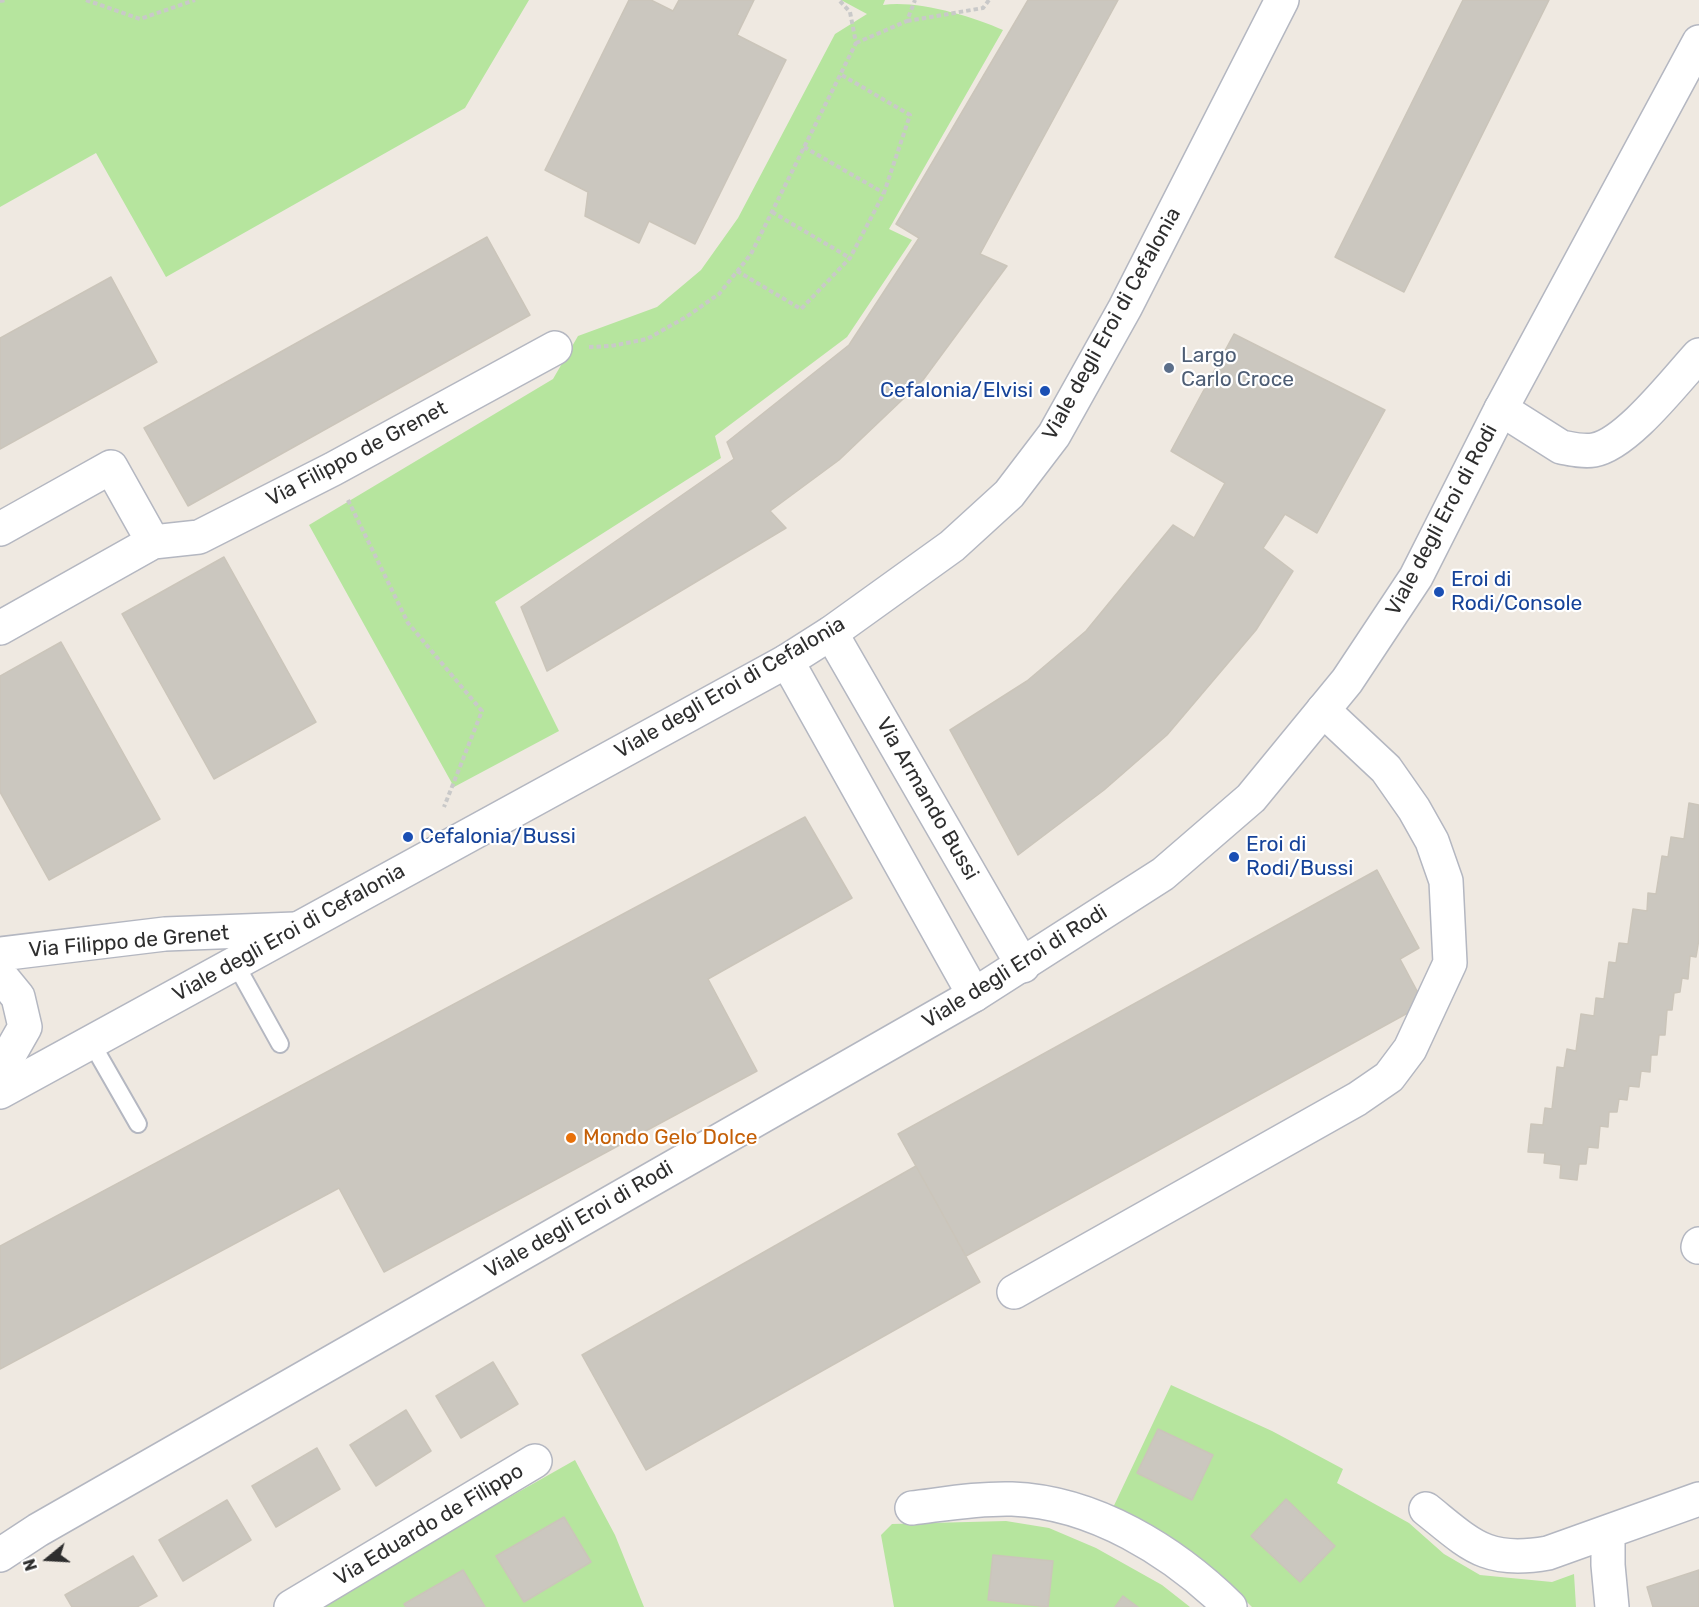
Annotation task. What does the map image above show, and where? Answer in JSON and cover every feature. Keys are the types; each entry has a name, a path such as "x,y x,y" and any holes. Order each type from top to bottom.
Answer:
{"street":[{"name":"Viale degli Eroi di Cefalonia","path":"0,1092 787,660 831,633 952,546 1009,494 1054,435 1125,308 1282,0"},
{"name":"Viale degli Eroi di Rodi","path":"0,1555 38,1530 1023,966 1163,874 1251,798 1347,681 1416,577 1501,409 1699,42"},
{"name":"Via Filippo de Grenet","path":"0,628 153,542 198,537 333,469 555,348"},
{"path":"1501,409 1562,447 1585,451 1595,450 1608,445 1632,428 1699,355"},
{"path":"0,529 111,467 153,542"},
{"name":"Via Armando Bussi","path":"831,633 1023,966"},
{"path":"787,660 974,995"},
{"path":"1014,1292 1357,1099 1389,1077 1410,1049 1450,963 1446,881 1432,841 1414,809 1386,769 1323,710"},
{"name":"Via Filippo de Grenet","path":"0,954 165,934 295,929"},
{"name":"Via Filippo de Grenet","path":"0,975 18,997 25,1027 0,1071"},
{"name":"Via Eduardo de Filippo","path":"291,1607 536,1461"},
{"path":"912,1508 978,1500 1012,1499 1074,1509 1127,1532 1153,1547 1201,1581 1230,1607"},
{"path":"1426,1509 1474,1546 1492,1554 1510,1557 1548,1553 1699,1499"},
{"path":"1608,1532 1612,1607"}],"lane":[{"path":"235,963 280,1044"},
{"path":"91,1042 138,1124"}],"path":[{"path":"0,1 6,0"},
{"path":"86,0 140,19 195,0"},
{"path":"555,348 611,346 647,339 686,317 719,294 751,254 856,43 850,12 839,0"},
{"path":"907,21 915,0"},
{"path":"856,43 907,21 983,8 989,0"},
{"path":"737,271 801,309 850,258 884,192 910,115 840,74"},
{"path":"804,147 884,192"},
{"path":"772,212 850,258"},
{"path":"333,469 408,623 482,711 424,858"}],"green space":[{"path":"0,0 529,0 465,108 166,277 96,153 0,207"},
{"path":"841,0 885,0 883,5 927,7 976,19 1003,30 889,229 912,240 847,337 715,436 721,458 495,602 559,731 454,787 309,525 553,379 578,336 657,307 701,270 738,218 835,34 867,14"},
{"path":"1171,1385 1272,1431 1343,1469 1337,1483 1409,1523 1444,1554 1480,1575 1552,1582 1574,1574 1576,1607 1252,1607 1241,1596 1110,1514"},
{"path":"575,1460 615,1535 644,1607 315,1607"},
{"path":"1006,1521 1049,1528 1096,1548 1162,1585 1190,1607 894,1607 881,1535 892,1524"}],"building":[{"path":"629,0 651,0 673,11 679,0 754,0 737,35 786,60 695,244 649,221 639,243 585,216 588,192 545,170"},
{"path":"1028,0 1118,0 980,254 1007,266 923,380 839,460 770,511 786,528 547,671 521,607 734,459 727,442 849,345 919,238 896,224"},
{"path":"1463,0 1549,0 1404,292 1335,257"},
{"path":"487,237 530,315 188,506 144,428"},
{"path":"111,277 157,362 0,449 0,338"},
{"path":"1234,334 1385,410 1317,533 1285,514 1263,548 1293,571 1256,630 1167,735 1104,790 1018,855 950,730 1027,681 1086,631 1173,525 1194,538 1225,483 1171,451"},
{"path":"224,557 316,722 214,779 122,614"},
{"path":"61,642 160,819 49,880 0,792 0,676"},
{"path":"1689,803 1699,805 1699,939 1696,957 1690,956 1688,979 1682,978 1680,992 1674,993 1672,1010 1667,1010 1665,1035 1659,1035 1657,1055 1651,1055 1650,1072 1641,1071 1639,1087 1629,1086 1627,1100 1619,1099 1617,1112 1609,1112 1608,1127 1600,1126 1598,1148 1588,1147 1586,1164 1579,1164 1577,1180 1560,1178 1561,1165 1544,1163 1545,1153 1528,1152 1531,1124 1543,1125 1545,1108 1552,1109 1557,1067 1564,1068 1567,1049 1576,1051 1581,1014 1594,1016 1596,998 1604,999 1609,962 1616,963 1619,943 1628,944 1633,909 1647,911 1648,893 1656,894 1662,856 1668,857 1671,837 1684,839"},
{"path":"805,817 852,898 708,979 757,1071 384,1272 339,1188 0,1369 0,1246"},
{"path":"1377,870 1419,948 1400,959 1424,1004 966,1256 898,1134"},
{"path":"916,1166 980,1282 646,1470 582,1355"},
{"path":"493,1362 518,1404 461,1438 436,1396"},
{"path":"406,1410 431,1451 376,1486 350,1445"},
{"path":"1158,1429 1213,1455 1192,1500 1137,1473"},
{"path":"317,1448 340,1489 276,1527 252,1486"},
{"path":"1286,1499 1335,1546 1300,1582 1251,1536"},
{"path":"227,1500 251,1540 183,1581 159,1540"},
{"path":"564,1517 591,1562 524,1602 496,1556"},
{"path":"993,1555 1053,1561 1048,1607 988,1600"},
{"path":"133,1556 157,1596 137,1607 72,1607 65,1595"},
{"path":"463,1570 485,1607 406,1607 404,1604"},
{"path":"1699,1570 1699,1607 1653,1607 1647,1587"},
{"path":"1123,1596 1138,1607 1115,1607"}],"place":[{"name":"Largo Carlo Croce","path":"1169,368"},
{"name":"Cefalonia/Elvisi","path":"1045,391"},
{"name":"Eroi di Rodi/Console","path":"1439,592"},
{"name":"Cefalonia/Bussi","path":"408,837"},
{"name":"Eroi di Rodi/Bussi","path":"1234,857"},
{"name":"Mondo Gelo Dolce","path":"571,1138"}]}
